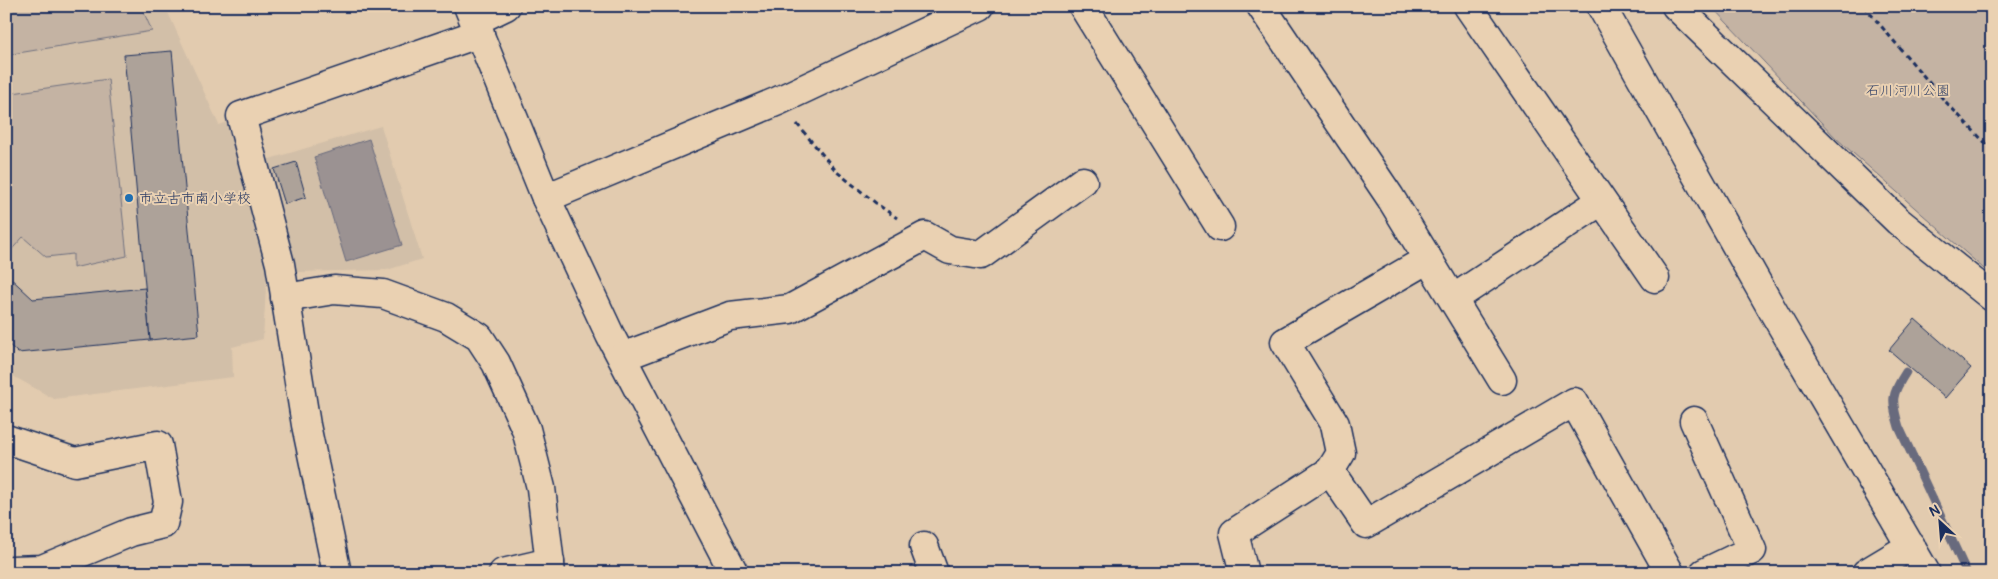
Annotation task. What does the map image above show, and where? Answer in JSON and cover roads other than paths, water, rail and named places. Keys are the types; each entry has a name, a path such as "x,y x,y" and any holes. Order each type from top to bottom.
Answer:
{"street":[{"path":"337,573 306,425 280,264 242,116 506,6"},
{"path":"546,198 778,101 980,6"},
{"path":"1083,6 1220,227"},
{"path":"1261,6 1390,197 1502,380"},
{"path":"1468,6 1655,278"},
{"path":"1601,6 1773,310 1926,573"},
{"path":"1676,6 1898,221 1992,297"},
{"path":"475,20 546,198 622,357 734,573"},
{"path":"622,357 730,316 790,309 925,236 950,250 981,255 1083,181"},
{"path":"1453,300 1601,200"},
{"path":"1244,573 1234,534 1330,471 1341,452 1335,424 1285,342 1428,259"},
{"path":"285,298 334,290 383,294 446,316 478,337 496,364 526,429 541,488 551,568 503,573"},
{"path":"1330,471 1366,524 1574,402 1670,573"},
{"path":"1694,421 1752,550 1704,573"},
{"path":"6,439 75,462 158,445 168,502 163,524 131,532 42,569 11,570"},
{"path":"924,546 934,573"},
{"path":"1866,573 1911,546"}],"waterway":[{"path":"1906,372 1897,386 1894,398 1899,427 1967,573"}],"place":[{"name":"市立古市南小学校","path":"129,198"}],"park label":[{"name":"石川河川公園","path":"1908,90"}]}
